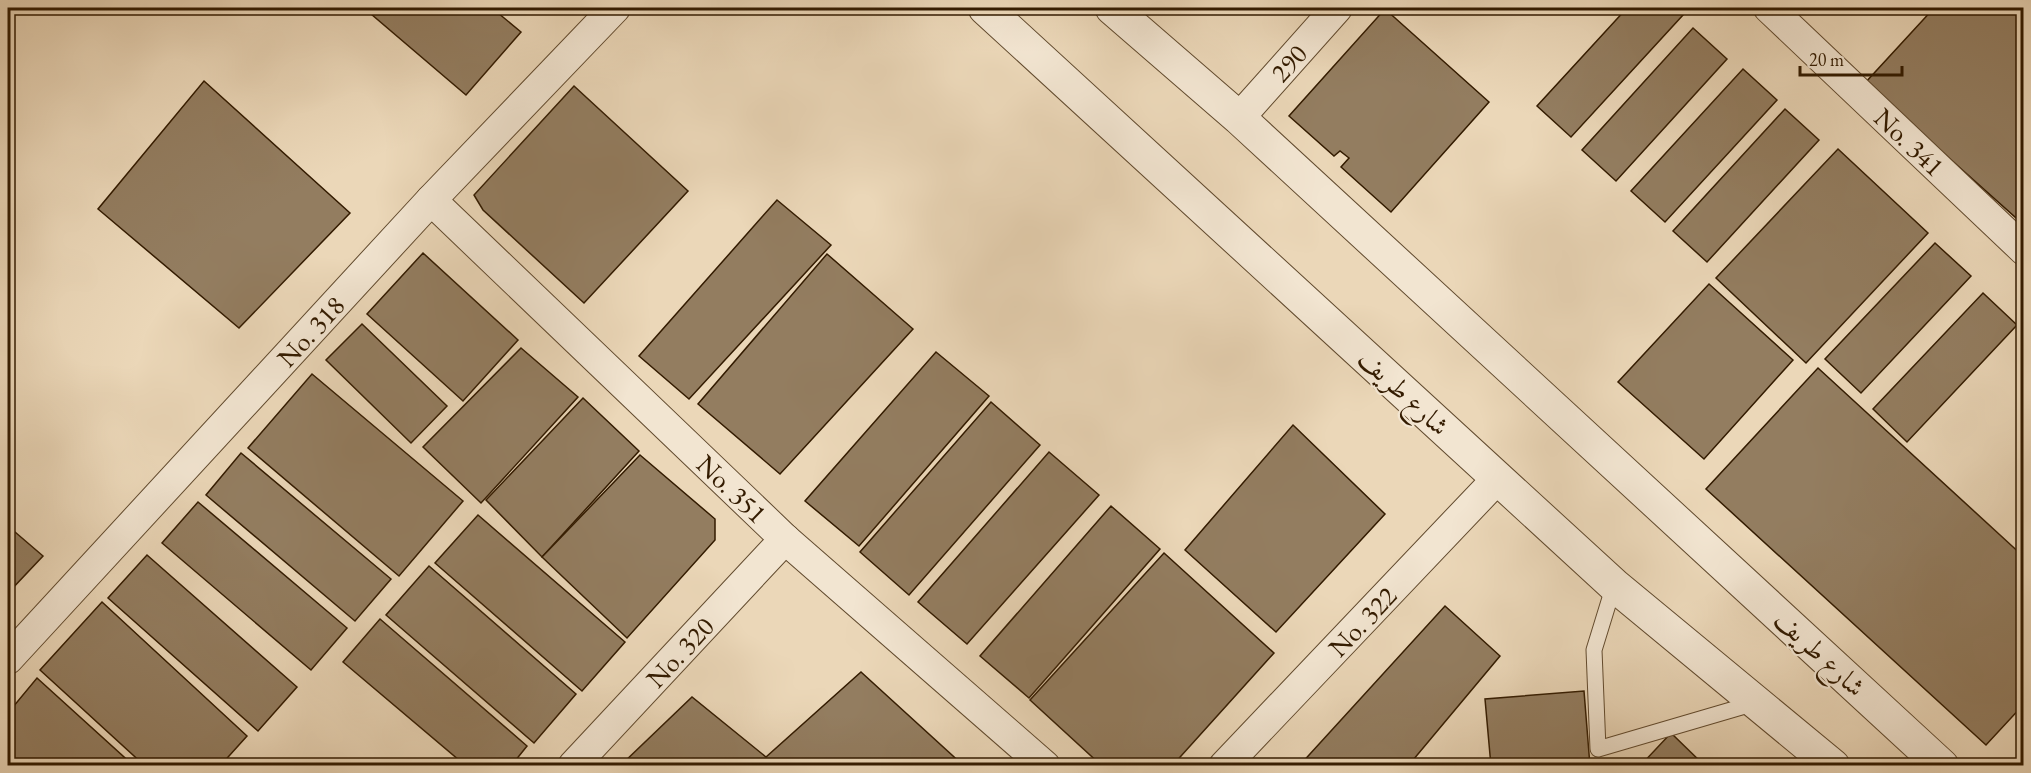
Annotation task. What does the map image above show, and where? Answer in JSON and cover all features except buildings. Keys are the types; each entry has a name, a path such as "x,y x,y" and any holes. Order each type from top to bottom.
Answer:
{"street":[{"name":"No. 318","path":"8,659 431,200 615,8"},
{"name":"شارع طريف","path":"985,8 1614,585 1833,765"},
{"name":"شارع طريف","path":"1112,8 1239,118 1942,765"},
{"name":"290","path":"1239,118 1336,8"},
{"name":"No. 341","path":"1772,8 2024,250"},
{"name":"No. 351","path":"431,200 785,539 1045,765"},
{"name":"No. 322","path":"1224,765 1498,478"},
{"name":"No. 320","path":"573,765 785,539"}],"lane":[{"path":"1614,585 1594,650 1598,749 1759,702"}]}
